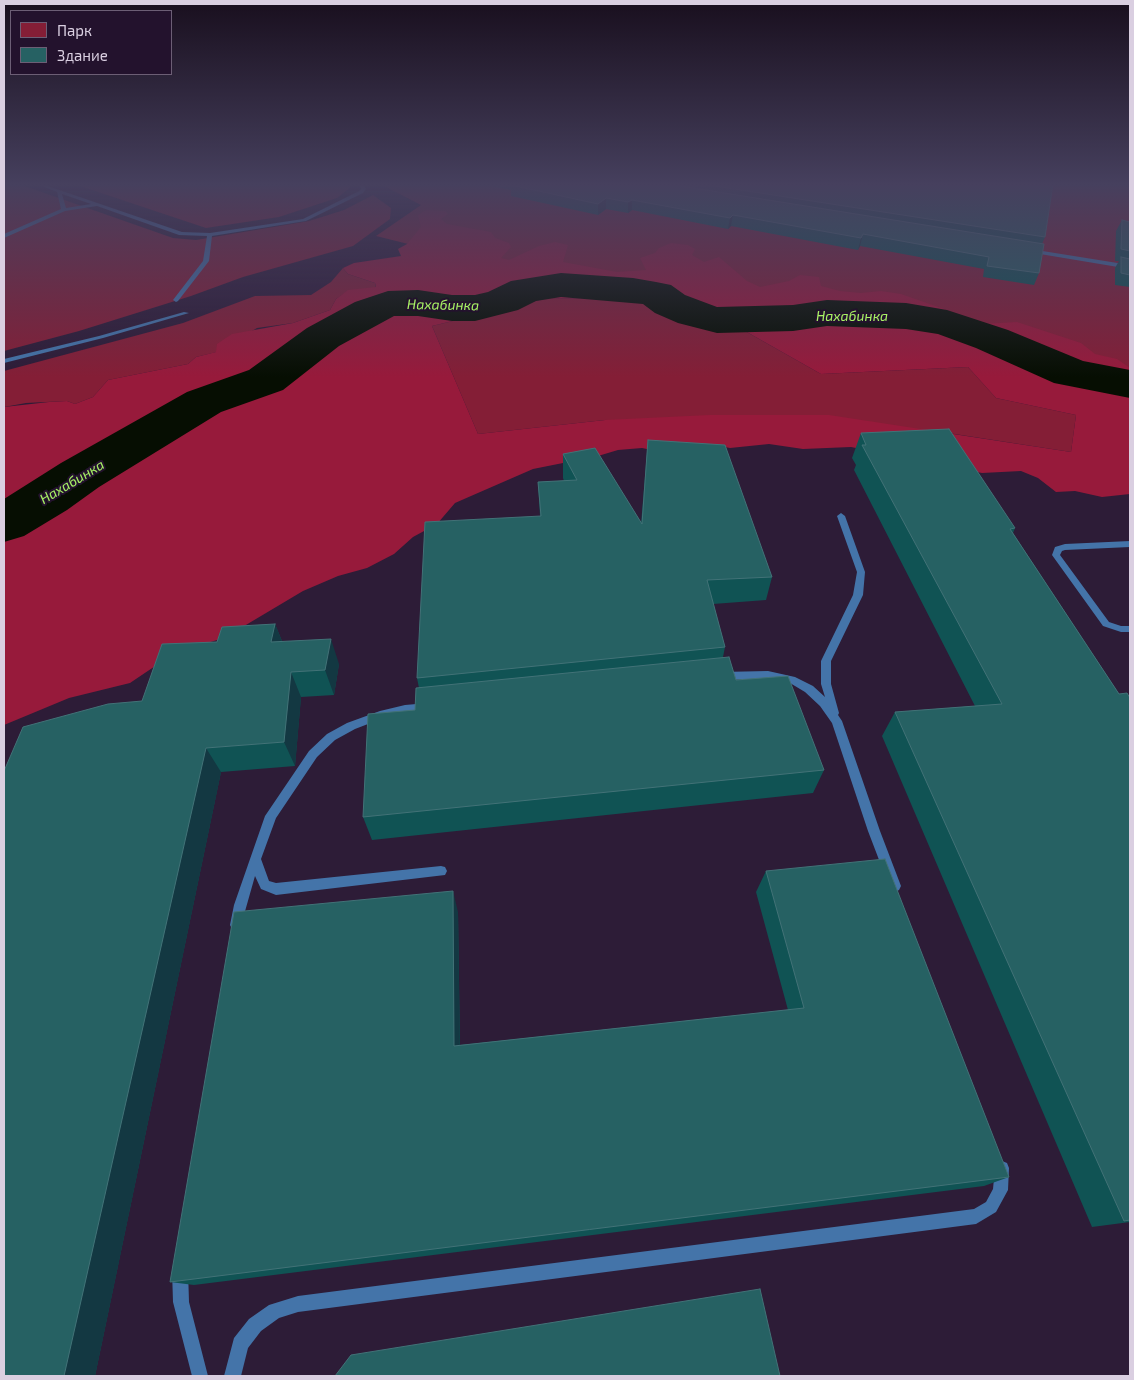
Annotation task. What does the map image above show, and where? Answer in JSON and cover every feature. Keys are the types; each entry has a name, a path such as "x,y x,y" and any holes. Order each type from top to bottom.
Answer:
{"lane":[{"path":"176,300 206,261 208,248"},
{"path":"1022,249 1130,267"},
{"path":"4,361 186,313"},
{"path":"841,516 861,572 856,600 826,661 826,684 874,831 899,896"},
{"path":"1130,544 1064,547 1058,549 1056,555 1106,624 1120,629 1130,629"},
{"path":"706,678 735,675 768,675 792,680 809,689 837,721"},
{"path":"232,944 240,905 271,816 312,754 331,737 351,726 405,709 444,705"},
{"path":"255,859 265,885 276,889 441,871"},
{"path":"233,1376 240,1344 255,1326 275,1311 298,1304 976,1216 991,1207 1000,1190 1003,1165 999,1155"},
{"path":"180,1258 181,1302 200,1376"}],"green space":[{"path":"4,248 344,248 243,277 191,296 79,331 4,351"},
{"path":"426,248 1130,248 1130,375 525,273"},
{"path":"343,268 348,274 375,283 376,288 348,291 336,299 330,310 293,323 257,328 217,352 196,357 188,364 108,380 93,397 75,404 67,401 26,403 4,407 4,371 183,323 255,296 311,295 331,282"},
{"path":"548,298 641,300 692,326 745,331 821,374 968,367 996,398 1076,415 1071,452 935,431 605,420 478,434 432,326"}],"shaded area":[{"path":"510,248 501,258 509,260 534,248 567,248 563,262 617,272 646,270 640,258 655,253 659,248 694,248 692,255 704,262 719,257 747,281 760,287 789,281 800,275 819,277 821,286 840,291 861,293 881,291 901,294 944,309 959,318 983,324 1017,322 1081,343 1095,354 1117,359 1130,368 1130,494 1102,497 1075,491 1056,492 1038,478 1021,471 982,473 851,447 803,449 769,444 730,448 710,444 657,451 642,448 618,450 533,469 455,503 437,524 413,537 394,554 367,568 338,576 303,591 224,638 176,652 130,683 69,698 4,725 4,407 67,401 75,404 93,397 108,380 188,364 196,357 216,352 217,344 232,334 293,323 330,310 336,299 348,290 376,287 375,283 348,274 343,268 354,263 401,256 398,249","holes":["548,298 640,300 692,326 745,331 821,374 968,367 996,398 1076,415 1071,452 829,415 710,415 605,420 478,434 432,326"]}],"building":[{"path":"942,248 1043,248 1039,273 987,266 989,257"},
{"path":"1121,257 1130,259 1130,275 1121,273"},
{"path":"949,429 1015,528 1010,529 1119,694 1127,693 1130,698 1130,1220 1124,1221 895,712 1002,704 862,445 866,445 861,433"},
{"path":"648,440 725,445 772,577 707,580 725,647 417,678 425,522 541,516 538,482 577,480 563,454 595,448 642,524"},
{"path":"275,624 271,642 331,639 325,670 291,672 284,742 206,748 64,1376 4,1376 4,771 23,727 108,704 142,701 162,644 217,642 222,627"},
{"path":"729,657 736,680 788,676 824,770 363,817 368,714 415,710 416,688"},
{"path":"885,859 1009,1177 170,1282 234,912 453,891 454,1046 804,1008 766,871"},
{"path":"760,1289 780,1376 335,1376 351,1355"}],"waterway":[{"name":"Нахабинка","path":"4,523 47,498 80,475 204,402 266,380 323,337 370,311 388,304 418,303 452,308 475,308 503,301 526,290 561,285 633,290 656,294 670,304 693,314 717,320 793,318 827,313 906,316 947,323 992,339 1071,373 1130,384"}]}
